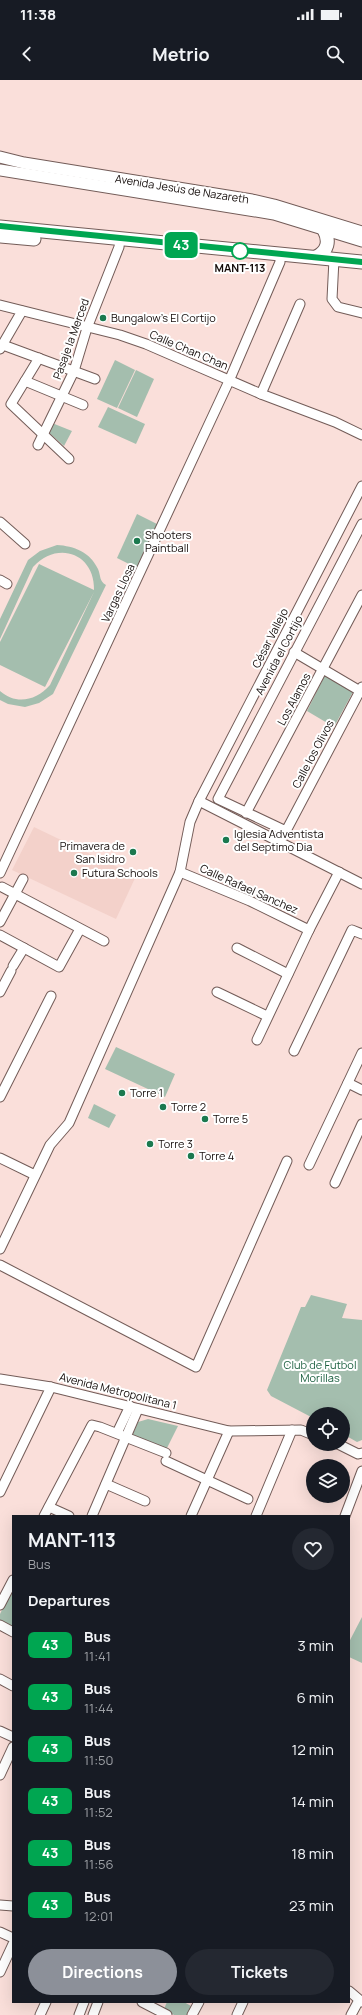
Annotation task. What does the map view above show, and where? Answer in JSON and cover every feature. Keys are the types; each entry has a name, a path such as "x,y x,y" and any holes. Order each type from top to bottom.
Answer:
{"highway":[{"path":"316,258 325,251 327,246 328,240 324,230"},
{"path":"0,231 334,263 362,262"},
{"path":"280,258 316,258 362,269"}],"main road":[{"name":"Avenida Jesús de Nazareth","path":"0,157 16,162 252,200 274,205 362,232"},
{"name":"Avenida Jesús de Nazareth","path":"0,170 274,214 362,241"}],"street":[{"name":"Pasaje la Merced","path":"38,444 74,371 86,328 119,243"},
{"name":"Vargas Llosa","path":"0,873 229,381 280,258"},
{"path":"334,263 332,299 338,307 362,313"},
{"path":"261,394 300,304"},
{"name":"Calle Chan Chan","path":"0,306 120,335 146,344 229,381 335,422 362,435"},
{"path":"22,311 1,347 39,358 95,379"},
{"path":"39,358 11,404 69,459"},
{"path":"25,382 84,405"},
{"name":"César Vallejo","path":"0,1249 50,1145 69,1123 180,872 190,822 199,801 362,486"},
{"path":"0,522 25,544"},
{"name":"Avenida el Cortijo","path":"246,814 218,799 362,524"},
{"name":"Los Alamos","path":"246,814 324,670 362,595"},
{"path":"294,652 324,670 361,689"},
{"name":"Calle los Olivos","path":"246,814 286,831 361,689"},
{"path":"199,801 362,884"},
{"name":"Calle Rafael Sanchez","path":"180,872 250,901 309,930"},
{"path":"258,1040 267,1016 339,872"},
{"path":"0,922 23,879"},
{"path":"2,887 104,941"},
{"path":"0,936 59,966 80,929"},
{"path":"294,1051 352,930 362,934"},
{"path":"1,989 24,948"},
{"path":"237,948 288,974"},
{"path":"217,992 267,1016"},
{"path":"0,1097 51,996"},
{"path":"309,1165 362,1053"},
{"path":"348,1083 362,1090"},
{"path":"335,1183 362,1124"},
{"path":"0,1158 35,1175"},
{"path":"0,1265 196,1367 287,1161"},
{"name":"Avenida Metropolitana 1","path":"0,1379 51,1387 229,1431 302,1430 306,1431"},
{"path":"0,1492 51,1387"},
{"path":"117,1433 134,1408"},
{"path":"92,1515 127,1437 134,1408"},
{"path":"63,1515 46,1512 89,1428 92,1425 96,1425 127,1437 207,1480 248,1499"},
{"path":"256,1515 292,1430"},
{"path":"191,1515 229,1431"},
{"path":"350,1450 358,1454 362,1453"},
{"path":"345,1515 362,1471"},
{"path":"106,1484 145,1501"},
{"path":"0,1605 12,1582"},
{"path":"0,1625 12,1631"},
{"path":"0,1679 12,1685"},
{"path":"0,1731 12,1737"},
{"path":"0,1775 12,1749"},
{"path":"0,1905 12,1906"},
{"path":"0,1932 12,1938"},
{"path":"0,1972 12,1946"},
{"path":"350,1992 361,2001 351,2015"},
{"path":"40,2015 46,2003"},
{"path":"79,2015 84,2003"},
{"path":"93,2015 98,2003"},
{"path":"192,2015 198,2003"},
{"path":"237,2015 243,2003"},
{"path":"152,2008 167,2015"}],"shaded area":[{"name":"Futura Schools","path":"34,827 136,876 116,919 12,870"}],"green space":[{"path":"115,360 135,370 117,408 97,399"},
{"path":"136,370 154,379 137,417 118,408"},
{"path":"108,407 145,424 136,444 98,427"},
{"path":"52,423 72,431 64,446 48,432"},
{"name":"Shooters Paintball","path":"137,514 159,525 137,568 117,558"},
{"path":"57,545 81,551 91,558 98,569 101,580 106,585 53,694 39,703 25,707 8,704 0,700 0,691 13,698 26,699 39,695 50,685 94,592 45,687 0,665 0,642 39,564 94,590 93,577 88,567 81,559 73,554 53,554 43,559 33,567 0,639 0,619 28,560 40,551"},
{"path":"325,675 354,690 334,727 307,711"},
{"path":"116,1047 175,1074 165,1097 105,1069"},
{"path":"94,1104 116,1115 109,1128 88,1118"},
{"name":"Club de Futbol Morillas","path":"311,1295 347,1304 342,1318 362,1320 362,1440 357,1442 350,1438 350,1407 306,1407 306,1414 271,1396 267,1390 301,1307 305,1307"},
{"path":"148,1419 178,1426 166,1450 132,1436 138,1422"},
{"path":"10,1593 12,1594 12,1628 0,1622 0,1614"},
{"path":"362,1617 362,1663 350,1657 350,1640"},
{"path":"167,2003 186,2003 191,2006 187,2015 174,2015 164,2009"}],"bus line":[{"name":"43","path":"0,226 362,262"}],"place":[{"name":"MANT-113","path":"240,251"},
{"name":"Bungalow's El Cortijo","path":"103,318"},
{"name":"Shooters Paintball","path":"137,541"},
{"name":"Iglesia Adventista del Septimo Dia","path":"226,840"},
{"name":"Primavera de San Isidro","path":"133,852"},
{"name":"Futura Schools","path":"74,873"},
{"name":"Torre 1","path":"122,1093"},
{"name":"Torre 2","path":"163,1107"},
{"name":"Torre 5","path":"205,1119"},
{"name":"Torre 3","path":"150,1144"},
{"name":"Torre 4","path":"191,1156"}]}
